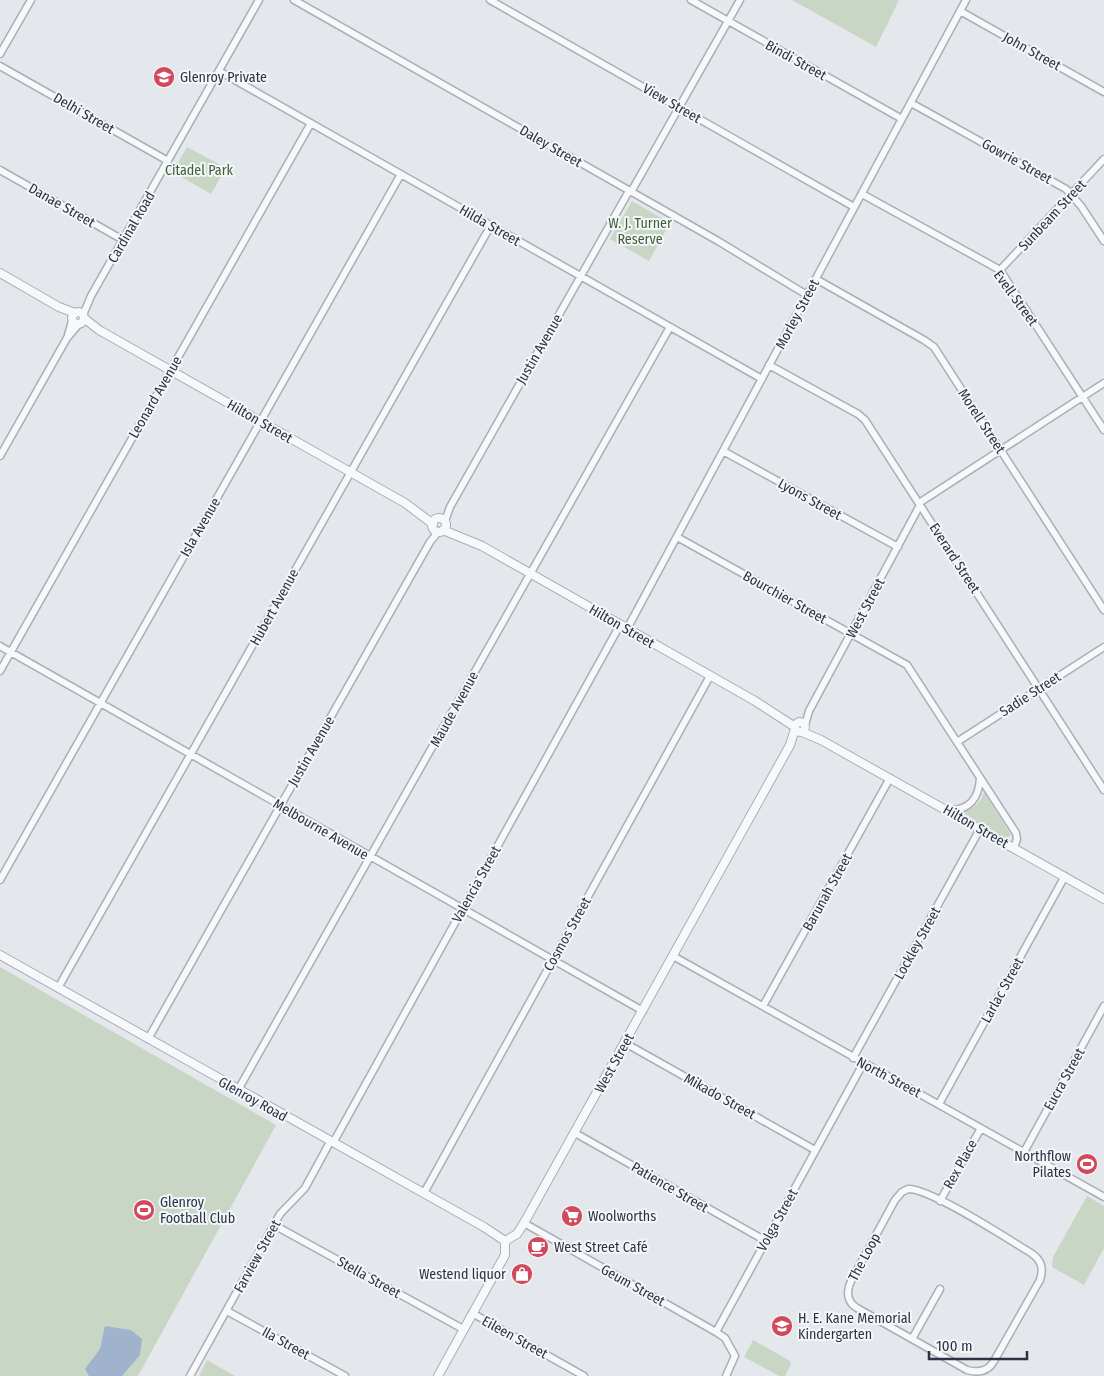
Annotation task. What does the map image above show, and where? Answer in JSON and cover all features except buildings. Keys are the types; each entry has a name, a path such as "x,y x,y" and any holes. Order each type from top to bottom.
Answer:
{"street":[{"path":"0,54 31,0"},
{"name":"Cardinal Road","path":"0,456 259,0"},
{"name":"Daley Street","path":"294,0 807,294"},
{"name":"View Street","path":"490,0 854,207"},
{"name":"Bindi Street","path":"691,0 902,119"},
{"name":"Justin Avenue","path":"148,1039 580,276 740,0"},
{"name":"Morley Street","path":"623,627 676,537 966,0"},
{"name":"John Street","path":"960,11 1104,92"},
{"name":"Delhi Street","path":"0,66 168,161"},
{"name":"Hilda Street","path":"219,71 762,379"},
{"name":"Gowrie Street","path":"911,103 1058,184 1071,194 1104,240"},
{"name":"Leonard Avenue","path":"0,671 311,123"},
{"name":"Sunbeam Street","path":"1000,270 1104,159"},
{"name":"Danae Street","path":"0,170 123,240"},
{"name":"Isla Avenue","path":"0,880 401,174"},
{"name":"Evell Street","path":"862,194 1000,270 1104,430"},
{"name":"Hubert Avenue","path":"58,988 490,225"},
{"name":"Hilton Street","path":"0,273 350,472 439,525 530,574 1104,898"},
{"name":"Morell Street","path":"816,279 930,344 1104,610"},
{"name":"Maude Avenue","path":"238,1090 670,327"},
{"name":"Everard Street","path":"769,365 862,417 1104,790"},
{"name":"West Street","path":"505,1241 517,1234 575,1133 809,711 898,547 919,504 1104,383"},
{"name":"Lyons Street","path":"723,451 898,547"},
{"name":"Bourchier Street","path":"676,537 908,665 1016,833 1017,839 1014,848"},
{"name":"Valencia Street","path":"331,1142 623,627"},
{"name":"Melbourne Avenue","path":"0,646 643,1011"},
{"name":"Sadie Street","path":"957,742 1104,647"},
{"name":"Cosmos Street","path":"424,1193 710,676"},
{"path":"948,810 960,810 974,801 979,790 980,777"},
{"name":"Barunah Street","path":"763,1006 890,778"},
{"name":"Lockley Street","path":"853,1058 980,828"},
{"name":"Larlac Street","path":"939,1104 1065,876"},
{"name":"Glenroy Road","path":"0,956 424,1193 505,1241"},
{"name":"North Street","path":"673,956 1104,1197"},
{"name":"Eucra Street","path":"1024,1152 1104,1006"},
{"name":"Mikado Street","path":"625,1043 816,1150"},
{"name":"Volga Street","path":"716,1332 864,1062"},
{"name":"Rex Place","path":"940,1200 981,1128"},
{"name":"Patience Street","path":"575,1133 766,1241"},
{"name":"Farview Street","path":"190,1376 280,1214 305,1188 331,1142"},
{"name":"The Loop","path":"916,1189 940,1200 1031,1253 1041,1262 1042,1274 994,1362 981,1372 967,1370 853,1306 849,1300 848,1287 895,1200 902,1192 916,1189"},
{"name":"Geum Street","path":"524,1223 716,1332"},
{"name":"Stella Street","path":"274,1225 463,1330"},
{"path":"438,1376 505,1255 505,1241"},
{"path":"912,1339 940,1289"},
{"name":"Ila Street","path":"227,1310 346,1376"},
{"name":"Eileen Street","path":"472,1313 584,1376"},
{"path":"716,1332 725,1338 735,1356 726,1376"}],"green space":[{"path":"792,0 899,0 876,47"},
{"name":"Citadel Park","path":"187,147 226,168 211,194 173,172"},
{"name":"W. J. Turner Reserve","path":"632,201 670,223 649,261 610,239"},
{"path":"984,792 1011,835 1006,839 962,812 976,805 981,800"},
{"path":"0,967 276,1125 138,1376 0,1376"},
{"path":"1087,1196 1104,1206 1104,1248 1084,1285 1052,1267 1053,1257"},
{"path":"753,1340 790,1361 791,1364 785,1376 779,1376 744,1357"},
{"path":"207,1360 235,1376 199,1376"}],"water":[{"path":"105,1326 131,1330 142,1339 140,1355 122,1376 89,1376 85,1369 100,1349"}],"place":[{"name":"Glenroy Private","path":"164,77"},
{"name":"Northflow Pilates","path":"1087,1164"},
{"name":"Glenroy Football Club","path":"144,1210"},
{"name":"Woolworths","path":"572,1216"},
{"name":"West Street Café","path":"538,1247"},
{"name":"Westend liquor","path":"522,1274"},
{"name":"H. E. Kane Memorial Kindergarten","path":"782,1326"}]}
